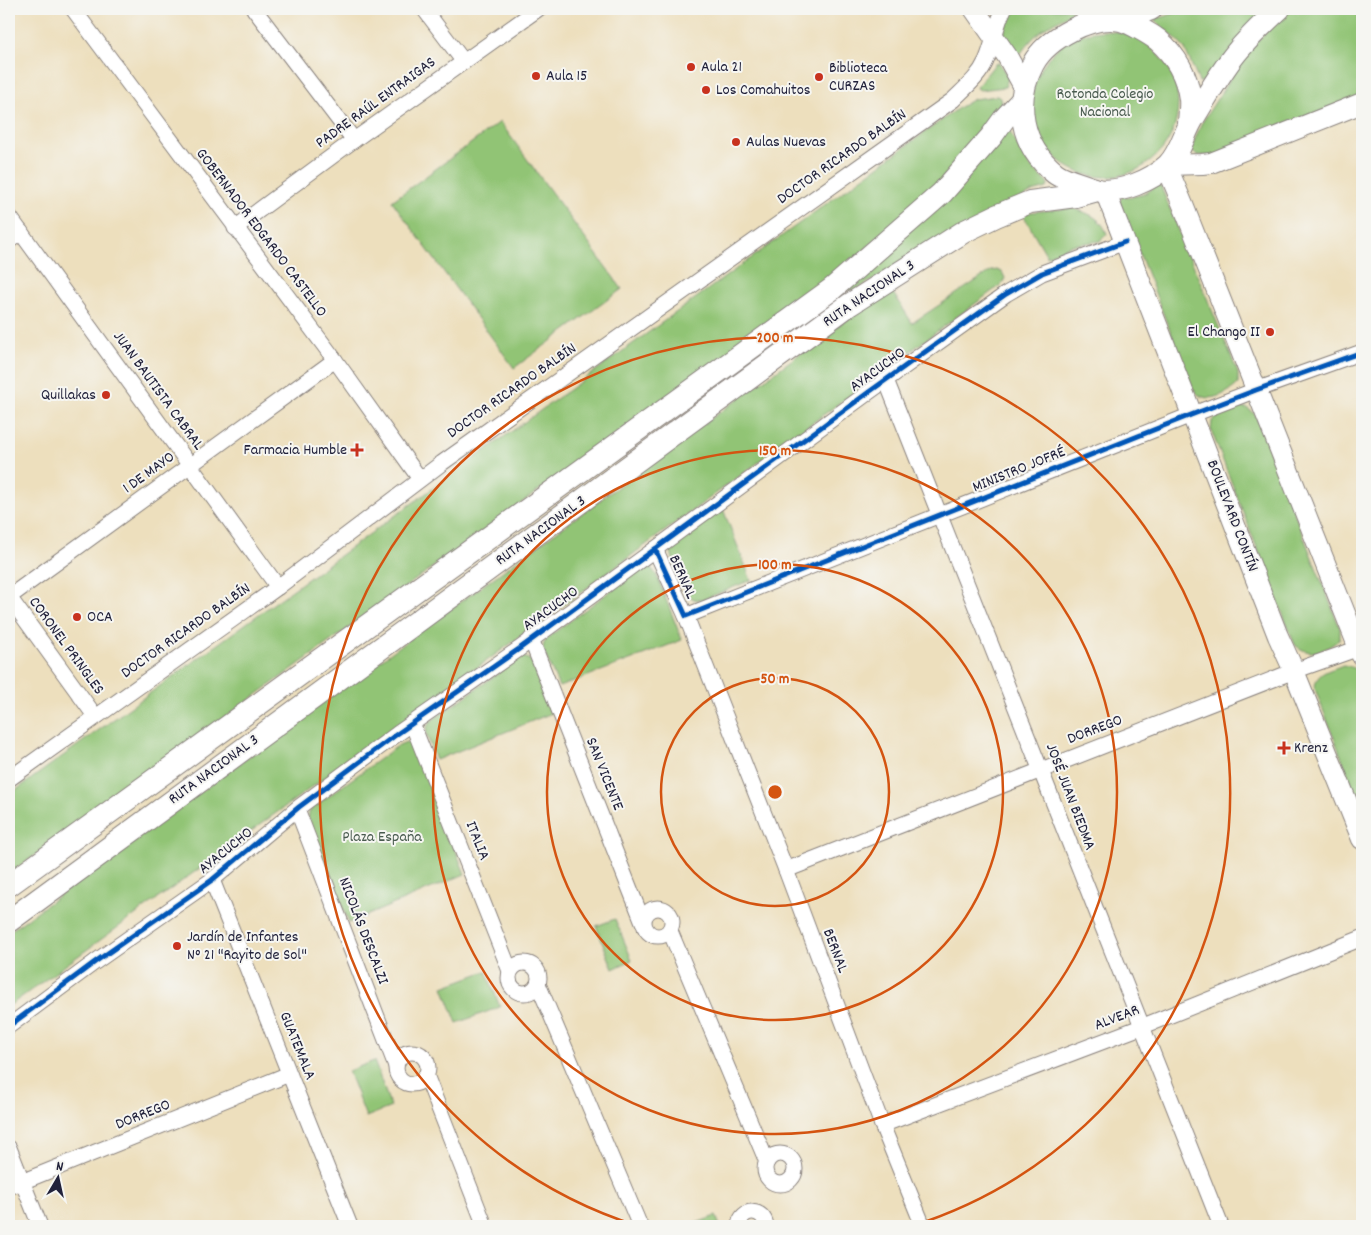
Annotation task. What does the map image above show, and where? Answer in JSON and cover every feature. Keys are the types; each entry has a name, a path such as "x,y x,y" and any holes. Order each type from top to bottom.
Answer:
{"highway":[{"name":"RUTA NACIONAL 3","path":"1101,191 1057,174 1039,157 1027,136 1022,112 1023,94 1034,62 1052,42 1075,28 1092,22 1100,14 1150,9"},
{"path":"1101,191 1133,186 1154,176 1172,162 1183,141 1188,126 1217,80 1254,32 1279,9"},
{"path":"1100,14 1151,35 1171,52 1184,74 1190,100 1188,126"},
{"name":"RUTA NACIONAL 3","path":"9,886 832,289 942,193 991,137 1023,94"},
{"name":"RUTA NACIONAL 3","path":"9,920 849,306 965,231 996,216 1030,202 1101,191"}],"main road":[{"path":"974,9 994,37 1023,94"},
{"path":"1361,650 1167,166 1211,163 1362,103"},
{"name":"BOULEVARD CONTÍN","path":"1101,191 1125,242 1278,636 1362,839"}],"street":[{"name":"GOBERNADOR EDGARDO CASTELLO","path":"73,9 335,360 420,479"},
{"path":"254,9 354,140"},
{"path":"424,9 464,62"},
{"name":"PADRE RAÚL ENTRAIGAS","path":"235,228 354,140 538,9"},
{"name":"DOCTOR RICARDO BALBÍN","path":"9,779 278,587 450,457 952,100 978,75 986,61 1004,9"},
{"name":"JUAN BAUTISTA CABRAL","path":"9,216 15,237 190,465 278,587"},
{"name":"AYACUCHO","path":"9,1026 95,962 212,880 297,809 412,723 656,549 1006,294 1042,273 1125,242"},
{"name":"MINISTRO JOFRÉ","path":"686,616 1256,390 1362,352"},
{"name":"1 DE MAYO","path":"9,597 335,360"},
{"name":"JOSÉ JUAN BIEDMA","path":"886,380 1221,1226"},
{"name":"BERNAL","path":"656,549 686,616 786,870 882,1126 923,1226"},
{"name":"CORONEL PRINGLES","path":"9,597 95,716"},
{"name":"SAN VICENTE","path":"531,639 645,929 652,936 657,937 666,934 670,930"},
{"name":"DORREGO","path":"786,870 1294,671 1361,650"},
{"name":"ITALIA","path":"412,723 510,971 509,981 519,992 529,992 538,984"},
{"name":"NICOLÁS DESCALZI","path":"297,809 396,1066 398,1076 406,1083 411,1084 420,1081 426,1075"},
{"name":"GUATEMALA","path":"212,880 350,1226"},
{"path":"643,922 645,916 652,909 661,908 666,910 672,917 670,930 768,1162"},
{"name":"ALVEAR","path":"882,1126 1141,1027 1362,938"},
{"path":"510,971 518,964 528,963 533,965 539,972 538,984 640,1226"},
{"path":"396,1066 401,1057 410,1052 420,1055 427,1063 426,1075 485,1226"},
{"name":"DORREGO","path":"16,1185 290,1074"},
{"path":"9,1148 16,1185 40,1226"},
{"path":"739,1226 743,1215 751,1212 760,1214 766,1226"}],"green space":[{"name":"Rotonda Colegio Nacional","path":"1011,9 1072,10 1039,33 1021,53 1016,53 1004,35"},
{"path":"1188,9 1269,9 1203,82 1199,82 1185,49 1155,21 1156,18"},
{"path":"1290,9 1362,9 1362,96 1214,156 1196,155 1192,151 1201,124 1244,57 1263,35"},
{"name":"Rotonda Colegio Nacional","path":"1105,31 1133,36 1157,52 1173,76 1178,104 1173,132 1157,156 1133,172 1105,177 1077,172 1053,156 1037,132 1032,104 1037,76 1053,52 1077,36"},
{"path":"998,63 1008,78 1005,87 980,90 977,88 995,64"},
{"path":"997,96 1000,98 1001,103 993,118 937,185 835,276 9,874 9,795 960,107 974,99"},
{"path":"500,122 622,289 514,368 392,201"},
{"name":"Rotonda Colegio Nacional","path":"1008,129 1029,165 1048,184 1047,188 1032,192 855,290 849,291 851,286"},
{"path":"1157,185 1161,187 1238,373 1238,384 1220,396 1204,397 1198,395 1193,389 1119,202 1122,197 1141,195"},
{"path":"1071,208 1088,214 1097,220 1101,223 1107,234 1100,241 1072,245 1047,256 1022,213"},
{"path":"997,270 1002,272 1005,278 1002,284 535,626 9,1006 9,932 890,288 912,323 991,271"},
{"path":"1239,407 1247,408 1255,414 1340,628 1340,639 1323,650 1312,652 1295,645 1211,430 1212,421 1217,415"},
{"path":"723,509 751,580 702,600 695,599 686,592 671,551 675,543"},
{"path":"650,567 656,574 682,640 559,687 543,650 546,640 640,569"},
{"path":"523,657 529,659 533,664 552,713 436,760 426,733 431,721"},
{"path":"1343,665 1356,670 1362,683 1362,810 1315,689 1317,679 1320,676"},
{"name":"Plaza España","path":"406,742 415,748 465,874 349,923 308,822 309,812 399,745"},
{"path":"615,919 632,960 613,969 596,926"},
{"path":"486,971 500,1007 457,1023 443,987"},
{"path":"374,1061 391,1107 366,1117 348,1071"},
{"path":"716,1216 720,1226 688,1226"}],"cycle path":[{"path":"9,1026 95,962 212,880 299,807 397,734 519,649 869,392 1006,294 1042,273 1125,242"},
{"path":"655,549 686,616 1191,415 1362,352"}],"place":[{"name":"Aula 21","path":"691,67"},
{"name":"Aula 15","path":"536,76"},
{"name":"Biblioteca CURZAS","path":"819,77"},
{"name":"Los Comahuitos","path":"706,90"},
{"name":"Aulas Nuevas","path":"736,142"},
{"name":"El Chango II","path":"1270,332"},
{"name":"Quillakas","path":"106,395"},
{"name":"Farmacia Humble","path":"357,450"},
{"name":"OCA","path":"77,617"},
{"name":"Krenz","path":"1284,748"},
{"name":"Jardín de Infantes N° 21 \"Rayito de Sol\"","path":"177,946"}]}
